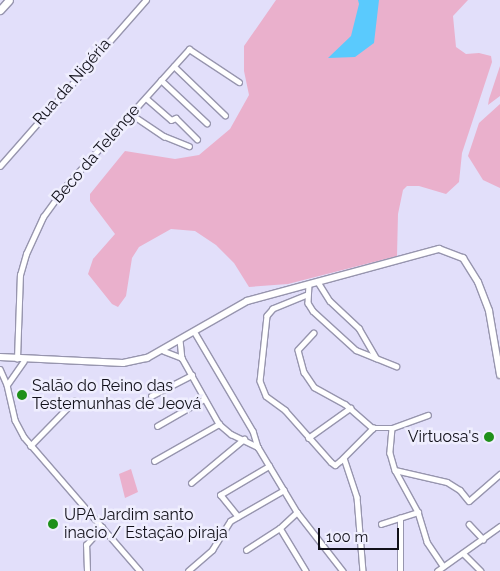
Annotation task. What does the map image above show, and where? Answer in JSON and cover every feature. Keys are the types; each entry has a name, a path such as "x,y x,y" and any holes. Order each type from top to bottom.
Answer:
{"main road":[{"path":"0,10 9,0"},
{"path":"0,357 20,360 123,363 147,358 164,351 194,331 247,301 426,250 439,249 454,252 469,266 485,298 500,375"}],"street":[{"name":"Rua da Nigéria","path":"0,166 146,0"},
{"name":"Beco da Telenge","path":"20,360 20,274 33,235 64,188 189,49 239,82"},
{"path":"174,66 225,115"},
{"path":"161,80 207,123"},
{"path":"146,98 170,119 178,119 197,139"},
{"path":"132,114 164,136 189,146"},
{"path":"318,282 330,301 359,328 376,358"},
{"path":"309,284 307,295 313,311 362,354 396,366"},
{"path":"307,295 274,309 267,316 260,374 263,392 285,410 308,438 335,465 372,428"},
{"path":"194,331 253,431 258,447 297,512 343,571"},
{"path":"314,333 298,350 304,372 317,389 350,408 372,428 392,428 428,415"},
{"path":"180,340 182,358 219,424 231,434 258,447"},
{"path":"164,351 182,358"},
{"path":"7,385 20,360"},
{"path":"0,369 7,385 15,420 30,446 140,571"},
{"path":"151,396 192,375"},
{"path":"157,426 204,399"},
{"path":"30,446 74,401 107,401"},
{"path":"308,438 350,408"},
{"path":"154,461 219,424"},
{"path":"392,428 390,453 394,470 418,512 427,542 443,566"},
{"path":"191,483 244,439"},
{"path":"344,458 357,497 363,571"},
{"path":"238,517 220,498 221,493 269,466"},
{"path":"394,470 419,474 455,486 469,501 500,474"},
{"path":"188,571 217,543 226,525 284,490"},
{"path":"246,550 280,528 297,512"},
{"path":"381,524 418,512"},
{"path":"400,518 400,571"},
{"path":"469,524 482,538"},
{"path":"437,571 500,526"},
{"path":"87,571 86,546 102,527"},
{"path":"280,528 306,571"},
{"path":"463,553 481,571"}],"shaded area":[{"path":"276,0 468,0 453,16 456,47 466,54 479,53 491,56 492,62 462,153 459,182 446,194 419,186 407,186 403,190 398,214 397,256 288,284 249,287 234,263 216,245 195,231 171,229 139,247 132,258 126,296 118,307 112,304 88,274 93,259 115,234 90,201 90,194 125,151 175,159 199,155 230,129 249,95 244,71 244,46"},
{"path":"500,66 500,96 488,105 489,99"},
{"path":"500,104 500,188 483,180 468,156 479,123"},
{"path":"131,469 138,492 125,498 119,474"}],"water":[{"path":"358,0 379,0 374,43 355,57 328,58 351,36 359,4"}],"place":[{"name":"Salão do Reino das Testemunhas de Jeová","path":"22,395"},
{"name":"Virtuosa's","path":"489,437"},
{"name":"UPA Jardim santo inacio / Estação piraja","path":"53,524"}]}
